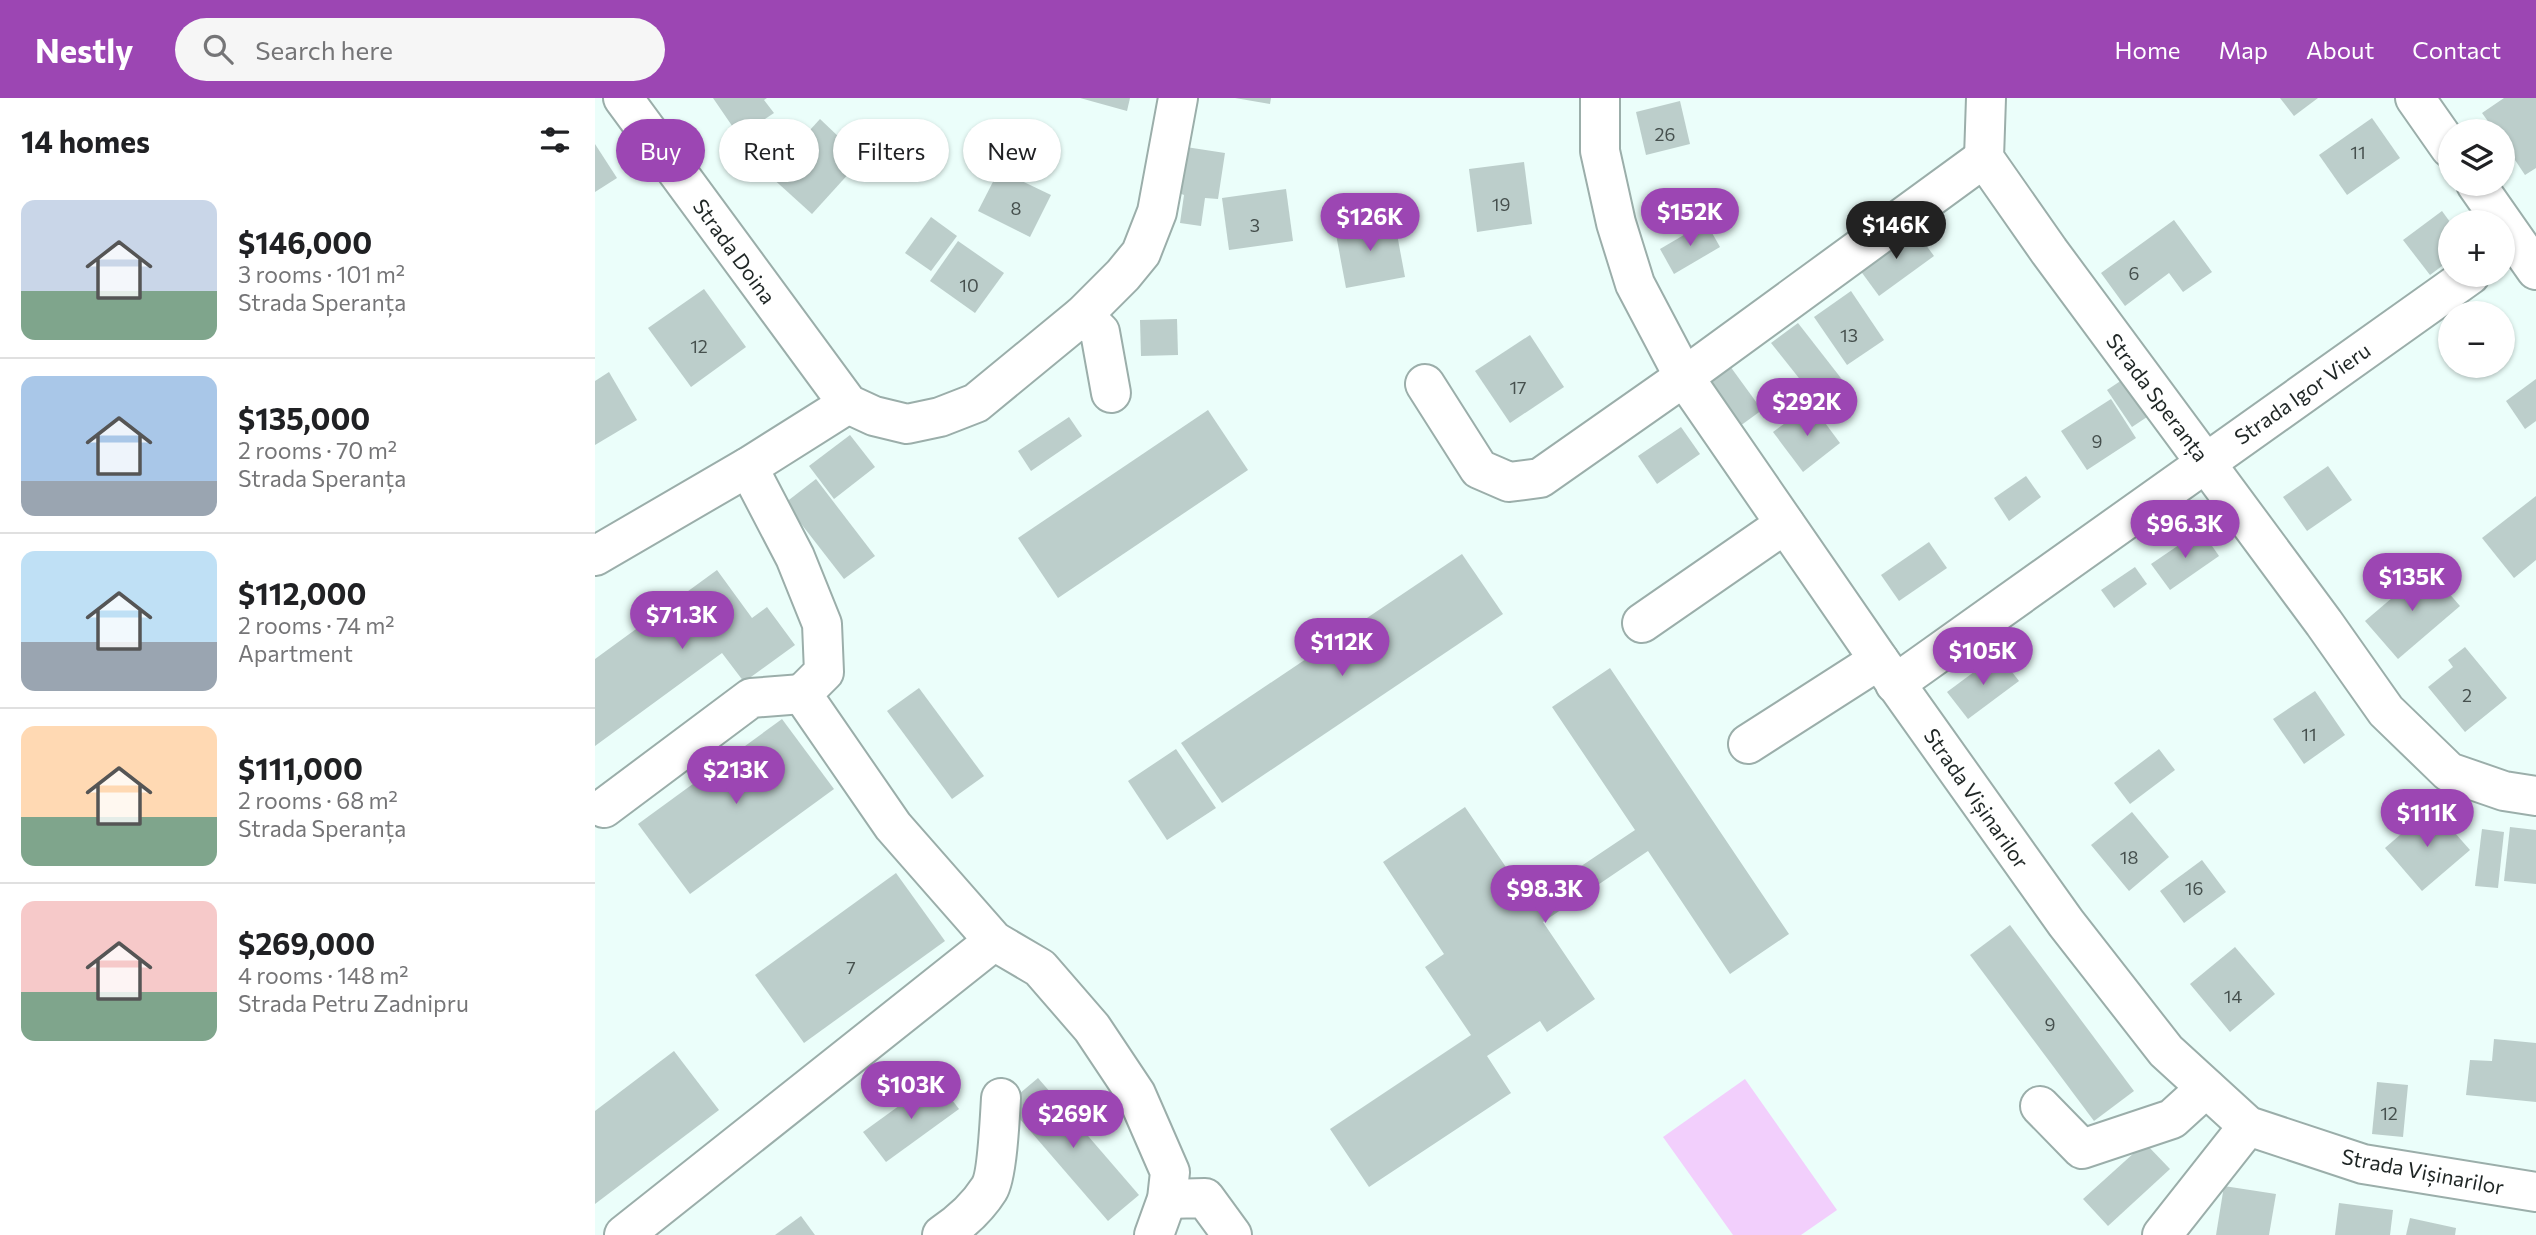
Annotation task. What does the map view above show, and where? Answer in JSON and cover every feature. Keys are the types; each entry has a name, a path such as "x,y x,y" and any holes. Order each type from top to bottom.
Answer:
{"street":[{"name":"Strada Doina","path":"622,98 848,404"},
{"path":"595,556 748,467 848,404 874,416 907,424 940,417 976,403 1083,315 1141,253 1157,212 1178,98"},
{"name":"Strada Vișinarilor","path":"1600,98 1600,151 1616,223 1635,284 1685,377 1887,672 2066,923 2166,1051 2248,1126 2363,1164 2536,1192"},
{"path":"1425,384 1479,469 1509,482 1540,478 1685,377 1984,158 1986,98"},
{"path":"2415,98 2438,131"},
{"name":"Strada Speranța","path":"1984,158 2049,251 2386,711 2449,772 2504,791 2536,796"},
{"path":"2485,196 2523,248"},
{"name":"Strada Igor Vieru","path":"1748,744 1887,672 2205,461 2453,287"},
{"path":"1083,315 1100,332 1111,393"},
{"path":"604,808 751,698 802,694 824,672 822,624 795,557 748,467"},
{"path":"1642,623 1785,524"},
{"path":"802,694 893,826 994,942 1040,968 1092,1028 1136,1094 1169,1185 1154,1235"},
{"path":"624,1235 994,942"},
{"path":"2040,1106 2082,1149 2172,1119 2206,1088"},
{"path":"942,1235 961,1223 991,1187 1001,1098"},
{"path":"2162,1235 2248,1126"},
{"path":"1169,1185 1205,1198 1232,1235"}],"shaded area":[{"path":"1745,1079 1837,1210 1801,1235 1733,1235 1663,1137"}],"building":[{"path":"713,98 767,98 764,100 774,113 765,119 727,119"},
{"path":"1080,98 1130,98 1127,111"},
{"path":"1235,98 1271,98 1270,104"},
{"path":"2280,98 2318,98 2294,116"},
{"path":"2504,98 2536,98 2536,168 2525,175 2515,160 2515,119 2486,119 2482,113"},
{"path":"1680,101 1690,144 1646,155 1636,112"},
{"path":"2372,118 2400,158 2347,195 2319,155"},
{"path":"819,120 833,131 833,182 841,182 812,214 777,182 819,182"},
{"path":"595,144 616,179 595,192"},
{"path":"1186,147 1225,153 1218,199 1205,198 1201,226 1180,223 1184,195 1179,193"},
{"path":"1524,162 1532,224 1477,232 1469,169"},
{"path":"993,182 1024,182 1051,195 1030,237 978,211"},
{"path":"1286,189 1293,241 1229,250 1222,198"},
{"path":"2438,214 2438,269 2430,275 2403,240"},
{"path":"931,217 957,236 931,271 905,253"},
{"path":"1394,218 1405,277 1346,288 1335,229"},
{"path":"2174,220 2212,272 2183,292 2169,273 2125,306 2101,273"},
{"path":"1706,222 1720,247 1674,274 1660,249"},
{"path":"1912,226 1934,256 1879,296 1857,266"},
{"path":"958,241 1004,273 975,313 930,281"},
{"path":"704,289 746,347 691,387 648,328"},
{"path":"1851,291 1884,340 1847,365 1814,317"},
{"path":"1177,319 1178,355 1141,356 1140,320"},
{"path":"1798,323 1844,382 1818,402 1771,343"},
{"path":"1530,335 1564,387 1510,423 1475,371"},
{"path":"1727,362 1762,410 1740,426 1705,378"},
{"path":"609,372 637,420 595,445 595,381"},
{"path":"2128,376 2153,413 2132,427 2107,390"},
{"path":"2536,379 2536,421 2525,429 2506,401"},
{"path":"2111,399 2136,438 2087,470 2061,431"},
{"path":"1811,404 1840,443 1803,472 1773,432"},
{"path":"1208,410 1248,470 1058,598 1018,538"},
{"path":"1069,417 1082,436 1031,471 1018,451"},
{"path":"1681,427 1700,454 1657,484 1638,456"},
{"path":"850,435 875,467 834,499 809,466"},
{"path":"2328,466 2352,500 2307,531 2283,497"},
{"path":"2026,476 2041,497 2009,521 1994,498"},
{"path":"816,479 875,556 844,579 785,503"},
{"path":"2536,496 2536,560 2514,578 2482,538"},
{"path":"2201,530 2219,556 2170,590 2151,564"},
{"path":"1929,542 1947,568 1899,601 1881,575"},
{"path":"1462,554 1503,614 1222,803 1181,743"},
{"path":"2135,567 2147,584 2114,608 2101,590"},
{"path":"2427,568 2460,606 2398,659 2365,621"},
{"path":"717,570 752,618 767,607 795,645 744,682 722,653 595,746 595,659"},
{"path":"2465,647 2507,698 2465,732 2428,687 2453,667 2448,660"},
{"path":"1998,654 2019,681 1968,719 1947,692"},
{"path":"1610,668 1789,934 1730,974 1648,851 1543,922 1595,999 1547,1032 1540,1021 1487,1056 1511,1093 1369,1187 1330,1129 1471,1035 1425,967 1444,954 1383,862 1465,807 1529,901 1635,830 1552,707"},
{"path":"919,688 984,776 952,799 887,711"},
{"path":"2315,691 2345,735 2304,764 2273,719"},
{"path":"782,719 834,789 690,894 638,824"},
{"path":"1176,749 1216,808 1167,840 1128,781"},
{"path":"2159,749 2175,770 2130,804 2114,783"},
{"path":"2432,807 2470,850 2422,891 2385,848"},
{"path":"2132,812 2169,857 2129,891 2091,845"},
{"path":"2510,827 2536,830 2536,884 2504,881"},
{"path":"2482,829 2504,832 2498,888 2475,886"},
{"path":"2202,860 2226,892 2184,923 2160,891"},
{"path":"896,873 945,941 804,1043 755,975"},
{"path":"2010,925 2134,1091 2094,1121 1970,955"},
{"path":"2235,947 2275,994 2230,1032 2190,984"},
{"path":"2494,1039 2536,1043 2536,1102 2466,1095 2470,1060 2492,1061"},
{"path":"674,1051 719,1110 595,1204 595,1111"},
{"path":"1038,1078 1139,1195 1108,1221 1007,1104"},
{"path":"936,1079 959,1109 886,1162 863,1132"},
{"path":"2377,1082 2408,1085 2403,1137 2372,1134"},
{"path":"2145,1143 2170,1169 2108,1226 2083,1199"},
{"path":"2224,1186 2276,1194 2269,1235 2216,1235"},
{"path":"2339,1203 2393,1210 2390,1235 2335,1235"},
{"path":"801,1216 815,1235 775,1235"},
{"path":"2410,1218 2456,1228 2455,1235 2406,1235"}]}
